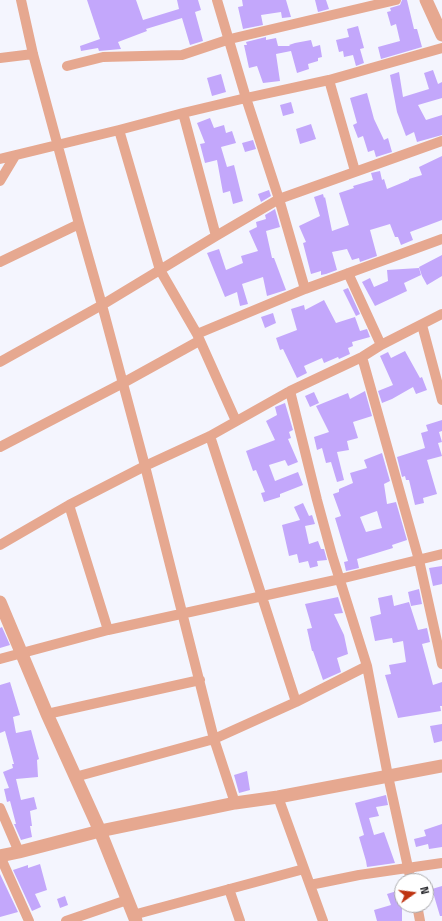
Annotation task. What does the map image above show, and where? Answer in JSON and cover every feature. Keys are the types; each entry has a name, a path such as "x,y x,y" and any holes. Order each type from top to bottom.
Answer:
{"street":[{"path":"21,0 33,54 145,466 214,739 234,803"},
{"path":"217,0 246,98 279,199 305,289"},
{"path":"67,66 103,57 182,55 230,40 396,0"},
{"path":"426,0 442,34"},
{"path":"0,160 183,112 329,80 442,48"},
{"path":"0,58 33,54"},
{"path":"329,80 355,171"},
{"path":"183,112 216,236"},
{"path":"119,130 160,270 198,337 236,421"},
{"path":"0,362 102,305 279,199 442,141"},
{"path":"0,181 15,156"},
{"path":"0,262 79,224"},
{"path":"0,447 123,383 198,337 305,289 442,239"},
{"path":"348,274 381,345"},
{"path":"0,545 69,505 145,466 210,436 290,392 442,314"},
{"path":"422,325 442,400"},
{"path":"362,356 419,560 442,664"},
{"path":"290,392 332,555 367,666 388,776 409,873"},
{"path":"210,436 296,702"},
{"path":"69,505 108,630"},
{"path":"0,659 108,630 340,579 442,554"},
{"path":"0,602 46,714 100,831 134,918 229,889 304,869"},
{"path":"75,777 214,739 296,702 367,666"},
{"path":"46,714 200,680"},
{"path":"29,921 0,856 100,831 234,803 278,797 442,766"},
{"path":"278,797 324,921"},
{"path":"0,808 19,852"},
{"path":"310,885 359,875 442,863"},
{"path":"229,889 240,921"},
{"path":"66,921 127,900"}],"building":[{"path":"87,0 136,0 143,20 179,9 177,0 198,0 201,10 195,12 203,41 190,45 182,18 146,29 147,31 118,42 121,49 99,51 98,48 81,51 80,46 100,39"},
{"path":"242,0 286,0 291,17 282,18 281,12 261,15 263,25 243,29 238,7 243,6"},
{"path":"315,0 326,0 329,9 318,12"},
{"path":"402,0 407,0 414,29 417,29 422,47 381,59 378,47 400,41 396,24 391,26 387,12 391,11 390,8 400,5"},
{"path":"358,26 364,48 360,49 364,63 356,66 353,55 344,57 343,51 339,52 336,40 349,37 347,29"},
{"path":"266,37 266,40 276,38 278,46 290,46 289,45 295,43 311,40 313,47 320,45 322,57 318,58 318,61 308,64 309,69 297,73 291,51 276,54 280,81 263,83 257,66 249,68 244,45 247,45 246,42"},
{"path":"433,70 438,84 442,82 442,98 418,105 426,120 442,115 442,135 417,142 414,132 406,136 397,112 390,75 399,72 403,97 429,89 424,73"},
{"path":"221,74 226,92 212,96 207,78"},
{"path":"367,93 374,119 384,140 388,138 392,152 376,157 374,150 368,152 363,136 358,138 353,125 357,123 350,98"},
{"path":"291,102 294,113 283,116 280,105"},
{"path":"210,118 214,128 224,125 226,133 232,131 236,143 221,147 227,167 234,165 243,201 233,204 230,191 223,193 217,160 205,163 200,144 205,143 197,123"},
{"path":"311,124 316,139 300,144 296,129"},
{"path":"253,140 256,149 245,152 242,143"},
{"path":"442,156 442,220 410,232 413,240 401,245 398,237 395,237 390,224 370,230 377,256 360,262 359,258 352,260 347,249 332,252 337,270 321,275 321,271 311,274 303,243 306,242 299,226 320,216 314,197 323,194 324,198 325,197 332,231 349,225 339,193 354,188 353,186 373,180 371,173 380,171 382,180 384,179 387,189 422,175 419,167"},
{"path":"269,190 271,196 261,202 258,194"},
{"path":"275,209 280,227 266,231 272,258 274,258 286,290 267,296 263,277 242,284 248,304 240,306 237,292 225,297 207,253 219,249 226,270 243,263 241,256 258,251 249,231 257,227 256,222 266,219 265,215"},
{"path":"442,255 442,276 427,285 419,267"},
{"path":"419,268 421,275 404,283 407,291 375,306 362,282 370,278 374,287 388,281 387,270"},
{"path":"348,288 360,314 356,316 343,290"},
{"path":"324,300 336,323 355,317 360,331 367,329 370,337 352,342 353,346 348,348 350,354 339,359 338,357 324,363 322,358 304,366 307,373 297,378 283,349 280,350 276,338 297,330 291,309 304,305 305,310"},
{"path":"273,313 276,323 265,328 261,317"},
{"path":"405,351 420,378 422,377 427,390 416,394 413,387 382,403 378,391 393,385 380,356 388,352 391,358"},
{"path":"365,391 372,416 353,422 358,438 347,441 349,450 337,452 344,480 337,482 331,462 326,463 322,448 317,450 314,437 329,432 316,406 348,393 350,399"},
{"path":"314,392 319,403 310,407 305,396"},
{"path":"285,403 293,430 289,432 291,438 288,439 298,462 288,466 285,460 269,465 275,481 298,472 303,485 280,494 280,497 264,502 261,493 265,492 256,470 253,471 246,451 275,440 266,421 277,415 275,407"},
{"path":"442,420 442,431 439,432 442,442 438,443 442,456 427,460 437,494 423,498 424,503 415,505 409,480 406,480 405,476 402,477 397,457 425,448 421,433 428,431 426,425"},
{"path":"382,453 390,481 384,484 387,504 396,502 407,540 392,545 393,548 357,559 359,568 346,571 344,562 348,561 335,518 341,516 333,494 339,492 339,489 353,483 350,473 367,468 364,460","holes":["377,511 382,528 366,532 360,517"]},
{"path":"303,503 309,516 312,515 315,524 305,526 309,544 318,541 321,549 324,549 327,560 317,561 318,566 310,568 308,561 299,563 297,554 289,556 282,525 300,520 294,507"},
{"path":"442,566 442,584 433,586 429,568"},
{"path":"419,589 422,604 411,606 408,592"},
{"path":"392,595 394,606 409,602 418,630 427,628 430,642 422,644 433,685 442,682 441,711 398,718 385,675 391,674 389,665 406,662 403,641 393,643 392,638 375,641 370,617 381,614 378,598"},
{"path":"338,597 343,613 334,614 344,635 348,654 337,658 341,672 323,680 312,651 307,629 312,628 305,604"},
{"path":"2,627 10,645 0,648 0,628"},
{"path":"10,682 20,715 13,717 16,733 31,730 39,759 37,760 38,777 16,779 21,800 34,797 37,809 30,811 32,837 21,840 14,824 16,824 10,801 7,802 4,789 9,788 3,772 13,768 12,764 14,764 5,731 0,733 0,685"},
{"path":"442,724 442,741 434,743 430,726"},
{"path":"247,771 250,790 239,793 234,775"},
{"path":"386,795 388,805 376,807 379,816 369,818 374,835 384,832 395,863 367,867 359,837 364,835 355,803"},
{"path":"442,824 442,847 429,849 428,844 416,847 414,839 426,836 424,830"},
{"path":"40,864 47,890 35,894 41,907 32,911 13,870 28,865 28,868"},
{"path":"0,874 18,912 0,917"},
{"path":"442,886 442,916 440,916 434,896 434,888"},
{"path":"394,892 394,913 402,913 402,921 377,921 374,910 391,905 387,894"},
{"path":"65,896 68,905 60,908 57,899"}]}
